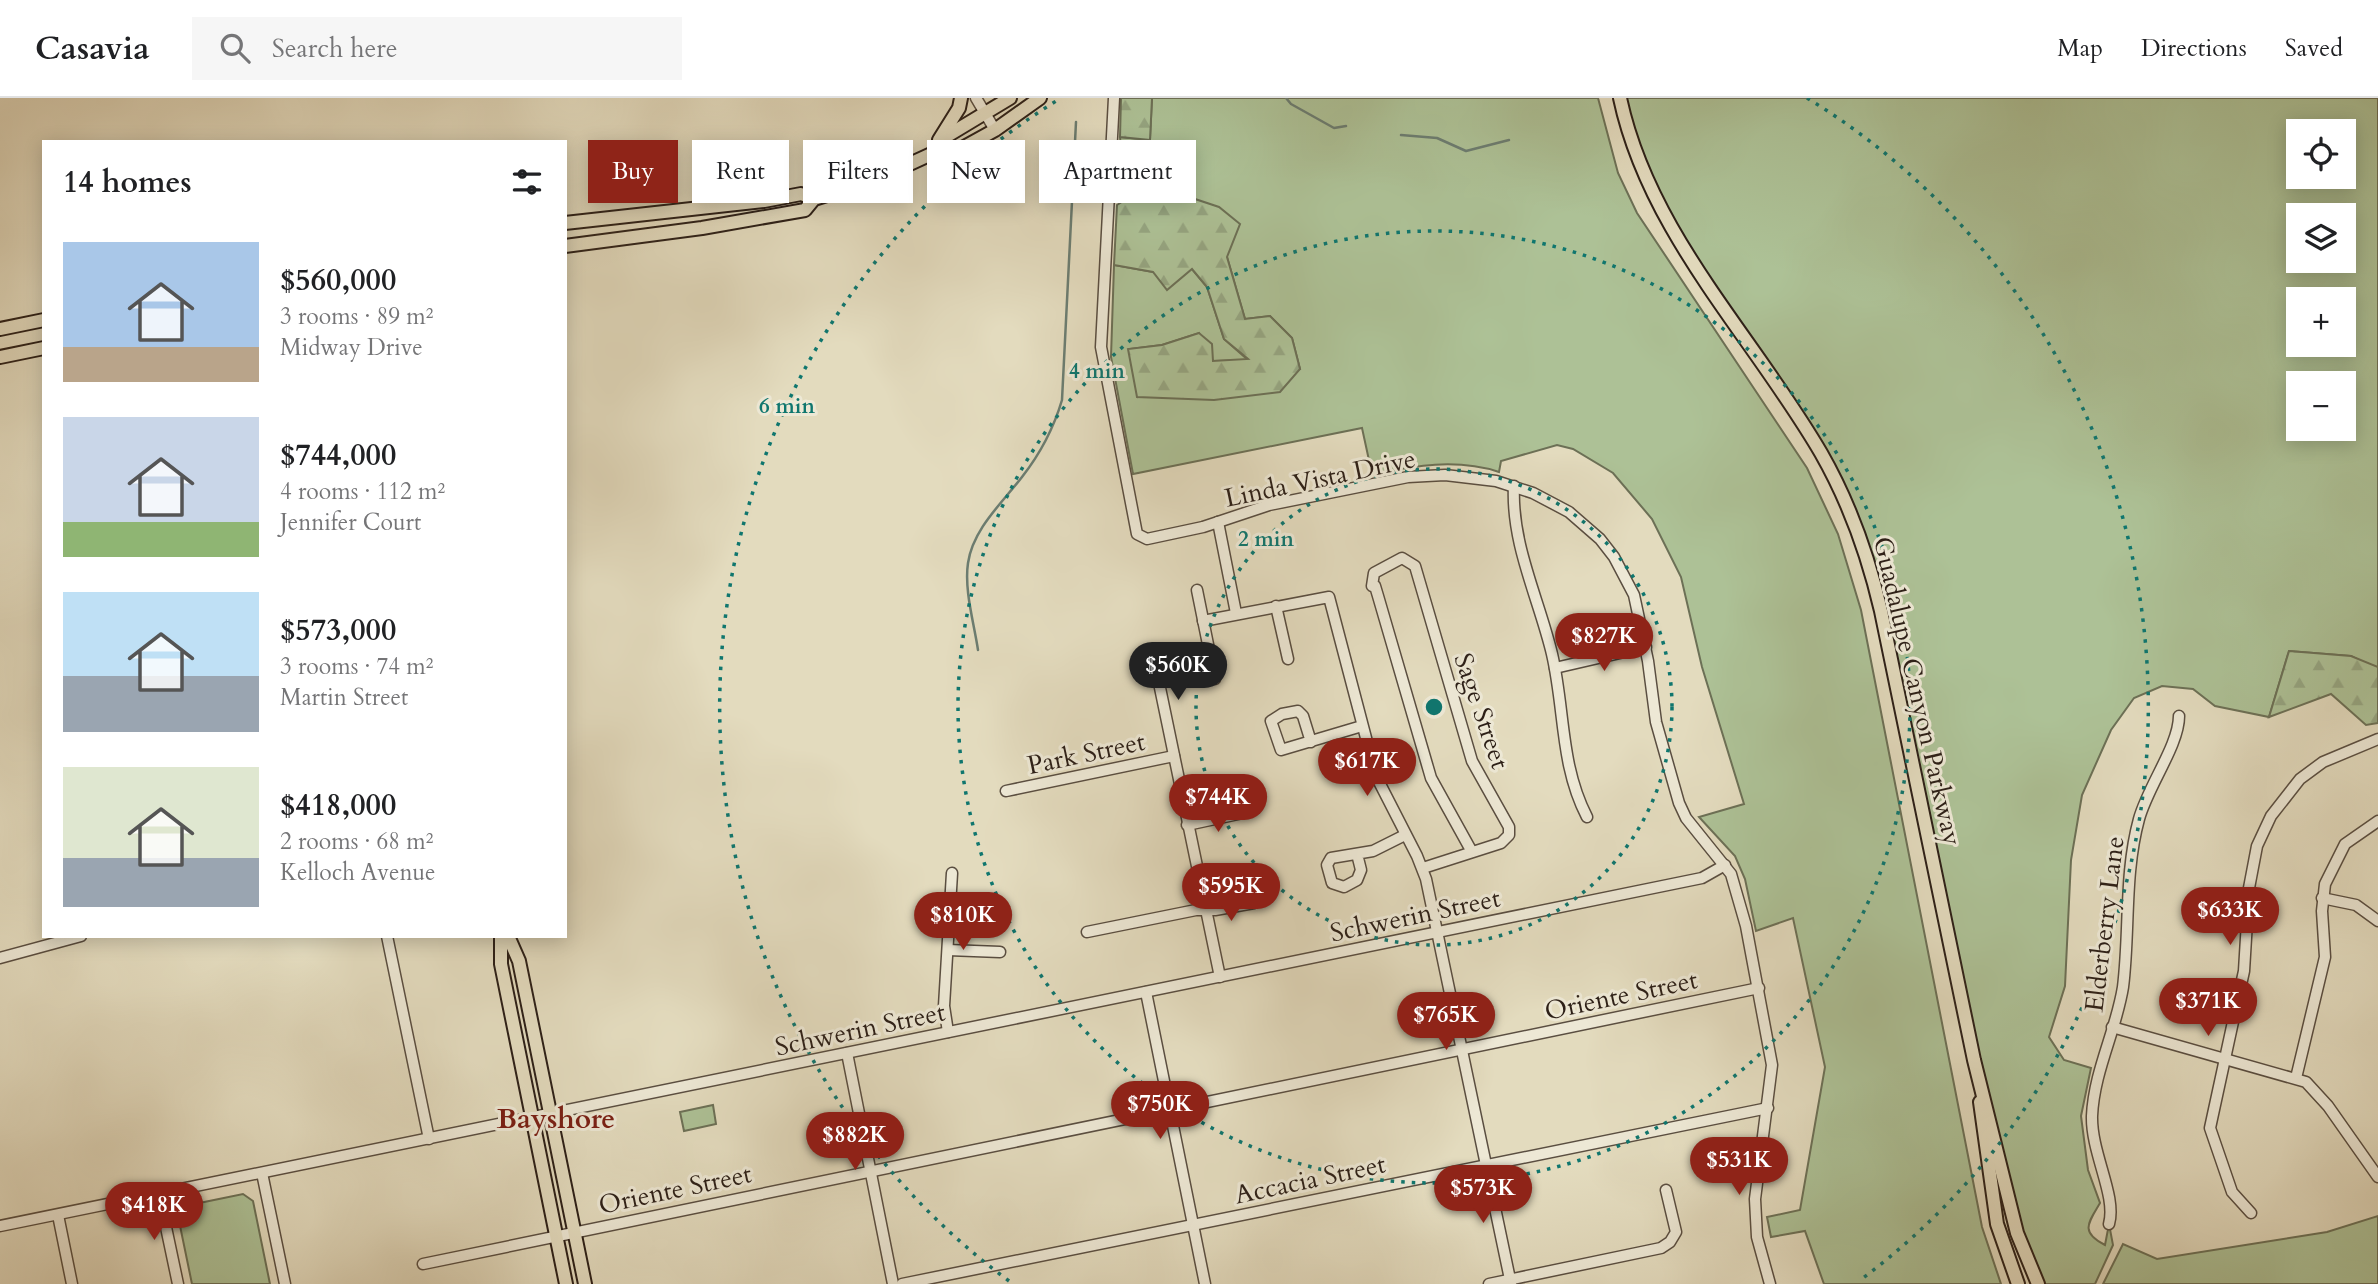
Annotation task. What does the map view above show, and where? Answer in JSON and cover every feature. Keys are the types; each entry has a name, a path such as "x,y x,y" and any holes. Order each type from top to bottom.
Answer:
{"main road":[{"path":"942,140 959,108 961,98"},
{"path":"944,140 1010,98"},
{"path":"977,140 1040,98"},
{"name":"Guadalupe Canyon Parkway","path":"1620,98 1635,151 1662,212 1819,450 1857,528 1884,622 1974,1060 2017,1233 2038,1284"},
{"path":"567,223 738,205 803,195"},
{"path":"567,246 782,215 805,210 811,203"},
{"path":"0,330 42,320"},
{"path":"0,357 42,348"},
{"path":"501,938 501,964 566,1284"},
{"path":"509,938 519,961 585,1284"},
{"name":"Guadalupe Canyon Parkway","path":"1974,1060 1995,1214 2004,1251 2018,1284"}],"street":[{"path":"976,98 995,130"},
{"name":"Linda Vista Drive","path":"1114,98 1101,347 1136,531 1140,537 1147,539 1217,522 1269,505 1408,477 1463,476 1514,486 1569,512 1600,539 1614,556 1634,595 1646,647 1656,722 1679,803 1686,818 1725,865 1734,883 1746,926 1772,1065 1756,1179 1754,1219 1770,1284"},
{"path":"1514,486 1514,509 1528,575 1555,668 1567,766 1575,794 1587,817"},
{"path":"1217,522 1236,614"},
{"name":"Sage Street","path":"1423,868 1501,843 1509,835 1508,827 1472,761 1415,566 1402,558 1384,565 1374,573 1372,586 1375,586 1431,778 1472,852"},
{"path":"1197,590 1215,679"},
{"path":"1203,621 1329,597 1380,788 1423,868 1511,1282"},
{"path":"1276,606 1288,659"},
{"path":"1555,668 1646,647"},
{"path":"1153,654 1220,977"},
{"path":"1311,742 1303,716 1298,711 1282,714 1271,721 1281,750 1311,742 1362,726"},
{"name":"Elderberry Lane","path":"2109,1224 2111,1204 2096,1157 2092,1118 2096,1085 2123,987 2129,874 2135,835 2148,791 2178,731 2179,716"},
{"path":"2251,1213 2232,1192 2210,1128 2244,971 2250,878 2257,846 2271,816 2300,779 2323,762 2378,739"},
{"name":"Park Street","path":"1006,791 1174,756"},
{"path":"1187,825 1244,813"},
{"path":"2296,1078 2325,957 2322,898 2329,870 2345,844 2378,821"},
{"path":"1357,854 1373,851 1405,835"},
{"name":"Schwerin Street","path":"0,1226 1702,878 1725,865"},
{"path":"948,1032 944,1006 952,873"},
{"path":"2322,898 2356,905 2378,921"},
{"path":"1087,932 1254,903"},
{"path":"0,958 74,938"},
{"path":"387,938 429,1139"},
{"path":"947,950 1000,952"},
{"name":"Oriente Street","path":"423,1264 1759,988"},
{"path":"1146,992 1205,1284"},
{"path":"2112,1027 2306,1082 2322,1098 2378,1177"},
{"path":"846,1053 893,1284"},
{"name":"Accacia Street","path":"902,1284 1768,1108"},
{"path":"262,1173 285,1284"},
{"path":"1489,1284 1511,1282 1666,1245 1674,1237 1676,1226 1666,1190"},
{"path":"159,1194 178,1284"},
{"path":"58,1215 72,1284"}],"green space":[{"path":"1121,98 1152,98 1150,140 1120,137"},
{"path":"1152,98 1598,98 1618,173 1637,213 1807,468 1838,534 1861,610 1982,1227 2001,1284 1824,1284 1805,1231 1771,1237 1767,1217 1800,1210 1825,1067 1793,918 1756,931 1745,879 1735,856 1699,817 1744,804 1702,667 1681,577 1652,519 1613,473 1573,449 1557,445 1501,461 1499,472 1451,464 1372,474 1362,428 1133,474 1111,357 1114,265 1153,272 1192,269 1207,287 1224,339 1248,360 1213,361 1199,333 1162,345 1129,349 1138,397 1300,369 1292,338 1270,316 1245,319 1227,257 1187,203 1196,203 1196,140 1150,140"},
{"path":"1620,98 2378,98 2378,667 2351,656 2289,651 2269,717 2215,706 2193,689 2162,686 2134,698 2111,730 2082,795 2071,860 2065,986 2049,1037 2064,1060 2091,1068 2081,1116 2088,1170 2100,1203 2090,1221 2089,1231 2105,1245 2109,1224 2113,1245 2095,1284 2038,1284 2020,1244 1881,611 1830,469 1674,231"},
{"path":"1120,137 1150,140 1120,140"},
{"path":"1196,199 1219,207 1240,224 1227,257 1245,319 1270,316 1292,338 1300,369 1280,392 1214,400 1137,397 1128,349 1162,345 1199,333 1212,344 1213,361 1248,359 1224,339 1207,287 1192,269 1167,290 1153,272 1114,265 1117,205 1196,203"},
{"path":"2289,651 2351,656 2378,667 2378,723 2366,725 2331,694 2269,717"},
{"path":"713,1105 716,1124 684,1131 680,1112"},
{"path":"243,1194 253,1201 270,1284 192,1284 178,1216 185,1206"},
{"path":"2378,1216 2378,1284 2103,1284 2123,1244 2157,1259 2327,1232"}],"waterway":[{"path":"1286,98 1291,104 1334,128 1346,126"},
{"path":"978,650 967,584 971,551 989,517 1040,450 1062,400 1076,122"},
{"path":"1401,135 1437,138 1466,151 1509,140"}],"district":[{"name":"Bayshore","path":"556,1118"}]}
